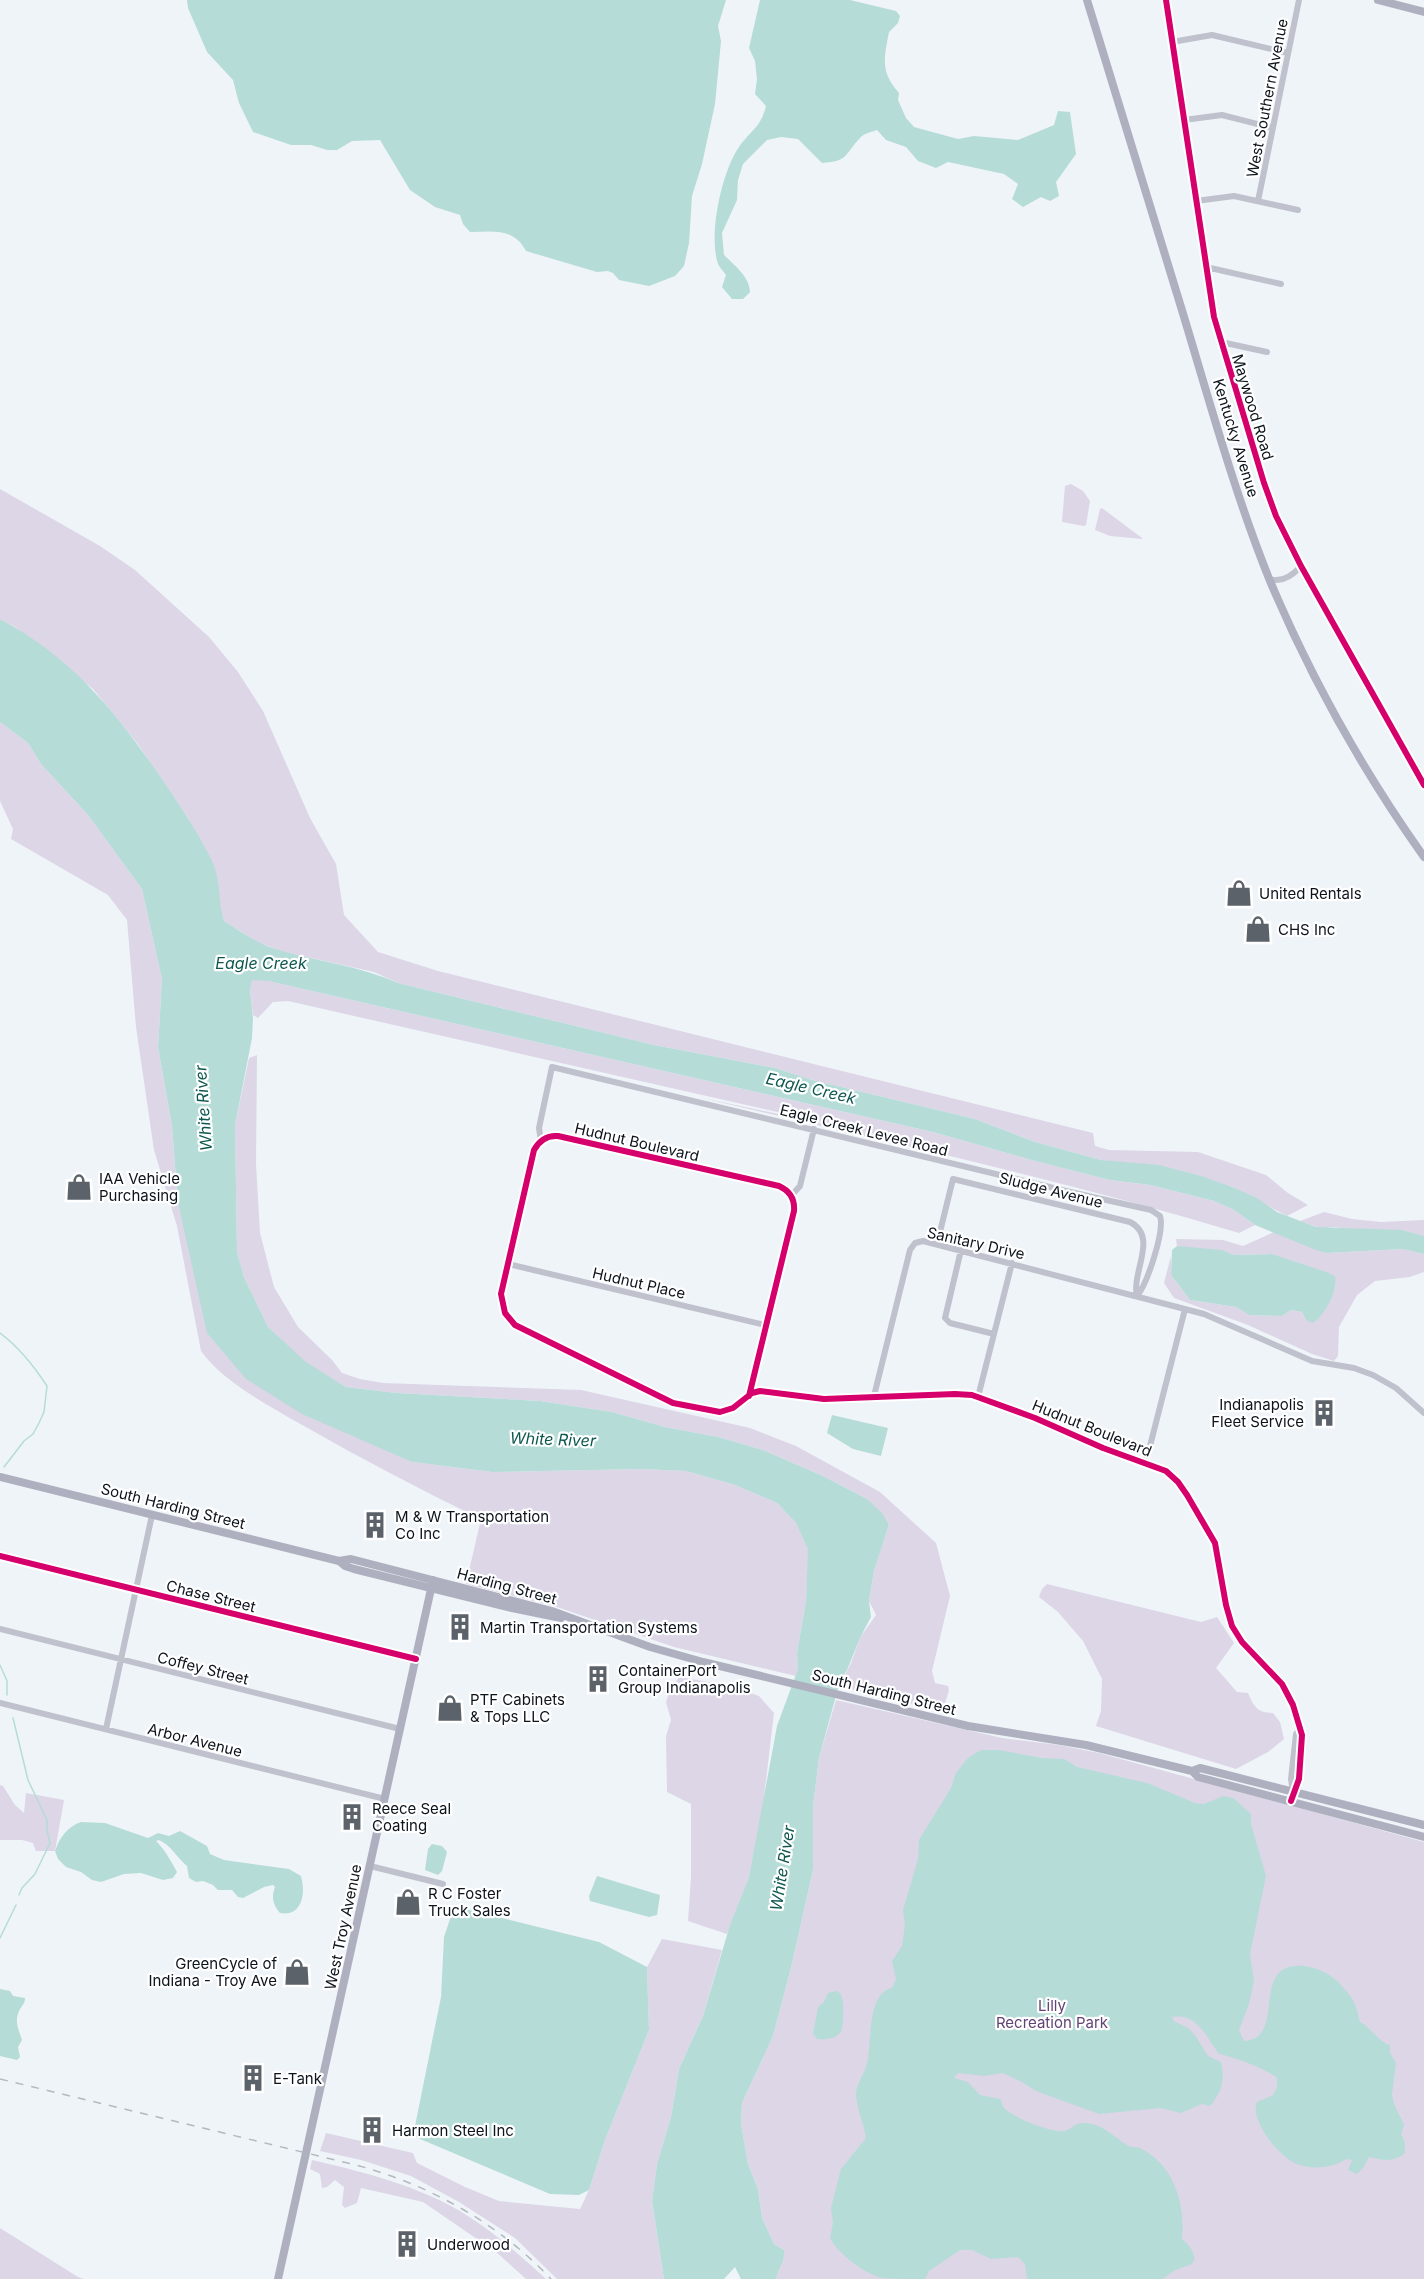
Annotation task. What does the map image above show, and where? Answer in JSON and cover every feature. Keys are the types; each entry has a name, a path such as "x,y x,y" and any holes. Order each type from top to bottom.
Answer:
{"main road":[{"name":"Kentucky Avenue","path":"1087,0 1232,473 1270,579 1308,663 1338,720 1375,784 1424,857"},
{"path":"1378,0 1424,12"},
{"name":"South Harding Street","path":"0,1477 339,1561"},
{"name":"Harding Street","path":"339,1561 349,1567 432,1585 549,1617 573,1619"},
{"name":"West Troy Avenue","path":"278,2279 432,1585"},
{"name":"South Harding Street","path":"573,1619 667,1652 733,1669 978,1728 1104,1749 1192,1771 1198,1777 1424,1825"},
{"name":"South Harding Street","path":"1292,1796 1424,1837"}],"street":[{"name":"Maywood Road","path":"1166,0 1212,308 1271,503 1301,566 1424,785"},
{"name":"West Southern Avenue","path":"1258,201 1299,0"},
{"path":"1172,42 1212,35 1288,53"},
{"path":"1184,120 1222,115 1273,128"},
{"path":"1196,201 1234,196 1298,210"},
{"path":"1206,267 1281,284"},
{"path":"1221,342 1267,352"},
{"path":"1270,579 1275,581 1283,579 1301,566"},
{"name":"Eagle Creek Levee Road","path":"541,1141 539,1128 552,1067 1153,1210 1161,1218 1161,1227 1144,1287 1137,1296"},
{"path":"749,1396 794,1211 791,1196 800,1186 814,1129"},
{"name":"Hudnut Boulevard","path":"791,1196 778,1186 592,1144 554,1136 541,1141 534,1150 508,1264 501,1301 506,1315 515,1325 673,1403 720,1412 760,1391 818,1399 959,1394 978,1397 1040,1419 1103,1448 1144,1461 1166,1471 1178,1482 1215,1543 1232,1626 1242,1642 1284,1688 1295,1711 1299,1730 1296,1734 1291,1779 1292,1796"},
{"name":"Sludge Avenue","path":"938,1244 953,1179 1116,1218 1134,1224 1144,1238 1136,1283 1137,1296"},
{"name":"Sanitary Drive","path":"874,1396 910,1250 919,1241 1012,1263 1210,1317 1312,1361 1351,1367 1370,1374 1396,1388 1424,1413"},
{"path":"961,1250 944,1316 945,1320 994,1334"},
{"path":"978,1397 1012,1263"},
{"name":"Hudnut Place","path":"508,1264 765,1325"},
{"path":"1144,1461 1150,1446 1185,1309"},
{"path":"106,1729 152,1515"},
{"name":"Chase Street","path":"0,1556 416,1659"},
{"name":"Coffey Street","path":"0,1629 400,1729"},
{"name":"Arbor Avenue","path":"0,1703 385,1799"},
{"path":"370,1866 444,1884"}],"green space":[{"path":"1071,484 1083,491 1090,501 1084,526 1062,522 1065,486"},
{"path":"0,489 100,546 135,570 209,637 238,672 263,711 310,818 336,864 344,915 378,952 438,971 1093,1133 1095,1146 1109,1150 1198,1152 1266,1175 1288,1193 1308,1205 1287,1216 1232,1187 1130,1164 1101,1160 1035,1142 975,1119 812,1080 775,1068 654,1045 398,983 374,972 280,951 256,941 224,921 188,818 137,743 93,689 15,627 0,619"},
{"path":"1102,508 1142,539 1110,536 1095,530"},
{"path":"0,722 28,743 41,764 88,815 142,889 162,979 158,1047 172,1126 178,1203 191,1255 363,1439 412,1462 492,1472 640,1469 686,1471 735,1485 777,1503 796,1523 809,1549 806,1601 797,1653 796,1676 674,1647 557,1607 466,1584 481,1519 277,1411 248,1393 210,1362 201,1351 177,1226 154,1150 136,1027 127,920 108,895 11,839 13,829 0,801"},
{"path":"252,979 933,1132 1110,1180 1150,1185 1214,1201 1234,1210 1255,1225 1239,1233 1105,1195 698,1097 901,1140 288,1001 273,1002 258,1018 253,1015 250,990"},
{"path":"257,1055 256,1164 260,1233 274,1287 298,1327 342,1373 383,1383 581,1390 750,1428 796,1446 880,1492 936,1543 950,1596 932,1671 935,1683 948,1686 943,1710 939,1711 839,1686 861,1636 876,1615 869,1601 874,1571 889,1525 867,1499 823,1476 763,1450 612,1412 540,1401 397,1393 346,1387 306,1363 268,1327 244,1277 237,1252 235,1125 249,1058"},
{"path":"1324,1212 1352,1219 1381,1222 1424,1220 1424,1236 1401,1230 1380,1231 1331,1227 1322,1229 1300,1221"},
{"path":"1274,1232 1327,1253 1403,1249 1424,1254 1424,1272 1410,1277 1375,1281 1357,1295 1339,1327 1338,1356 1334,1361 1312,1354 1248,1325 1174,1298 1164,1283 1171,1256 1171,1275 1190,1300 1236,1307 1249,1315 1282,1316 1291,1310 1302,1312 1306,1320 1335,1276 1271,1254 1233,1255 1177,1246 1176,1239 1223,1240 1243,1246"},
{"path":"1047,1584 1201,1622 1217,1617 1234,1643 1216,1668 1237,1692 1248,1693 1257,1708 1273,1713 1280,1722 1284,1739 1268,1752 1236,1769 1096,1726 1101,1711 1102,1679 1083,1641 1058,1612 1039,1597"},
{"path":"679,1677 727,1685 759,1696 774,1713 762,1814 749,1877 727,1934 688,1921 691,1877 691,1804 667,1792 666,1736 671,1720 666,1702 670,1690"},
{"name":"Lilly Recreation Park","path":"836,1700 1002,1738 1099,1753 1424,1842 1424,2279 776,2279 783,2262 784,2250 774,2244 762,2218 758,2189 748,2164 741,2124 742,2103 773,2036 791,1968 813,1870 813,1807 819,1758"},
{"path":"0,1785 24,1813 26,1793 64,1800 55,1851 36,1851 33,1843 22,1840 0,1840"},
{"path":"662,1939 722,1950 703,2016 679,2069 671,2117 657,2164 652,2201 664,2279 557,2279 515,2238 459,2202 411,2176 361,2160 320,2151 326,2133 413,2153 417,2163 499,2201 580,2209 649,2030 647,1967"},
{"path":"312,2160 401,2184 451,2206 501,2240 546,2279 526,2279 496,2252 423,2202 361,2188 357,2203 345,2208 342,2205 344,2187 335,2180 322,2188 320,2174 310,2169"},
{"path":"0,2228 78,2277 84,2279 0,2279"}],"water":[{"path":"187,0 726,0 718,26 721,41 715,104 702,164 692,196 689,243 684,266 675,276 649,286 619,280 608,271 597,272 526,251 521,243 509,234 470,232 463,224 460,215 435,207 410,190 380,140 352,141 337,150 327,150 311,145 291,145 253,132 239,103 233,80 207,52 188,8"},
{"path":"760,0 850,0 896,11 900,16 898,23 889,32 886,71 899,93 898,100 906,118 914,127 958,139 974,136 1018,140 1054,125 1058,111 1070,112 1076,154 1056,182 1059,196 1050,201 1041,197 1023,207 1012,199 1018,184 1004,174 948,162 936,168 918,161 906,147 886,140 877,130 862,136 842,159 822,163 798,139 781,137 767,140 743,164 738,180 737,200 722,233 724,255 744,276 750,292 743,299 732,299 722,287 726,275 718,264 715,251 716,219 723,185 734,155 759,123 766,106 755,94 757,79 755,61 749,48"},
{"path":"0,619 27,635 74,671 113,713 166,785 208,853 217,877 224,921 267,946 369,972 398,983 654,1045 775,1068 812,1080 975,1119 1035,1142 1101,1160 1159,1165 1201,1176 1257,1198 1277,1212 1316,1227 1402,1230 1424,1236 1424,1254 1403,1249 1327,1253 1255,1225 1234,1210 1214,1201 1150,1185 1110,1180 933,1132 268,981 252,980 250,990 253,1018 252,1038 235,1125 237,1252 244,1277 268,1327 306,1362 346,1387 397,1393 540,1401 612,1412 665,1427 718,1437 763,1450 823,1476 867,1499 882,1513 889,1525 874,1571 869,1601 871,1617 840,1681 819,1758 813,1807 813,1870 791,1968 773,2036 742,2103 741,2124 748,2164 758,2189 762,2218 774,2244 784,2250 783,2262 776,2279 741,2279 735,2267 724,2279 664,2279 652,2201 657,2164 671,2117 679,2069 703,2016 730,1925 749,1877 777,1726 798,1669 797,1653 806,1601 808,1549 796,1523 777,1503 735,1485 686,1471 640,1469 492,1472 412,1462 302,1414 246,1379 207,1333 178,1203 172,1126 158,1047 162,979 142,889 88,815 41,764 28,743 0,722"},
{"path":"1177,1246 1222,1250 1233,1255 1272,1254 1335,1276 1335,1289 1330,1302 1313,1323 1306,1320 1302,1312 1291,1310 1282,1316 1249,1315 1236,1307 1190,1300 1171,1275 1172,1250"},
{"path":"832,1415 888,1428 881,1456 853,1449 827,1433"},
{"path":"981,1750 999,1750 1042,1758 1064,1759 1077,1767 1147,1783 1195,1803 1204,1804 1223,1796 1233,1798 1251,1814 1251,1824 1266,1876 1250,1954 1254,1981 1249,2004 1239,2030 1244,2041 1257,2037 1264,2027 1268,2014 1272,1986 1277,1975 1288,1967 1305,1966 1331,1976 1353,2000 1360,2022 1390,2045 1390,2053 1396,2063 1392,2095 1404,2125 1401,2134 1405,2143 1405,2153 1383,2160 1369,2157 1357,2174 1348,2170 1352,2160 1346,2159 1329,2166 1315,2167 1303,2166 1290,2160 1268,2138 1257,2118 1257,2102 1273,2095 1277,2087 1277,2078 1250,2064 1219,2054 1195,2022 1181,2017 1172,2017 1174,2021 1188,2028 1195,2035 1208,2056 1221,2062 1222,2085 1210,2106 1202,2104 1181,2113 1160,2108 1099,2114 1036,2091 1003,2073 984,2076 958,2073 954,2078 968,2082 980,2095 1000,2099 1008,2112 1032,2124 1058,2131 1084,2123 1097,2125 1129,2146 1140,2148 1153,2157 1163,2166 1176,2188 1182,2213 1182,2239 1194,2255 1192,2264 1173,2271 1163,2279 1027,2279 1025,2264 1018,2257 991,2259 972,2250 960,2250 929,2271 925,2279 898,2279 875,2276 845,2256 830,2238 833,2223 831,2208 841,2169 866,2138 856,2093 868,2058 874,2010 883,1992 892,1988 896,1979 892,1961 902,1946 905,1925 903,1910 918,1859 919,1840 951,1788 956,1773 968,1758"},
{"path":"81,1822 105,1823 148,1838 158,1833 169,1836 180,1831 207,1846 210,1854 224,1860 289,1869 301,1876 303,1890 301,1903 293,1911 280,1913 273,1901 275,1887 273,1885 243,1898 238,1897 232,1890 218,1890 203,1881 196,1882 189,1878 187,1866 159,1840 156,1841 177,1872 173,1878 163,1880 141,1873 124,1874 101,1882 92,1880 81,1872 66,1867 58,1859 55,1851 65,1833"},
{"path":"432,1844 442,1846 447,1852 442,1871 438,1875 425,1870 428,1849"},
{"path":"597,1876 660,1895 657,1915 649,1917 590,1901 589,1896"},
{"path":"461,1908 599,1942 647,1967 649,2030 605,2140 589,2190 579,2195 550,2194 413,2136 441,1997 444,1937 451,1916"},
{"path":"0,1989 10,1991 13,1996 25,1998 17,2019 22,2040 18,2047 20,2057 17,2060 0,2056"},
{"path":"836,1991 841,1994 843,2001 841,2031 833,2038 817,2039 813,2034 818,2007 824,2002 828,1993"}],"waterway":[{"path":"0,1333 26,1357 47,1386 44,1412 39,1423 33,1434 24,1441 4,1467"},
{"path":"0,1665 7,1681 7,1695"},
{"path":"13,1718 28,1780 47,1820 50,1843 35,1874 22,1888 19,1895"},
{"path":"0,1938 16,1905"}],"railway":[{"path":"0,2079 383,2173 410,2183 461,2208 509,2240 551,2279"}],"cycle path":[{"path":"1166,0 1214,317 1264,483 1276,516 1301,566 1424,785"},
{"path":"749,1396 794,1211 793,1199 789,1193 779,1186 558,1136 550,1136 541,1141 534,1150 501,1294 505,1313 515,1325 673,1403 720,1412 733,1408 752,1393 760,1391 824,1399 972,1395 1166,1471 1187,1495 1215,1543 1232,1626 1242,1642 1282,1684 1293,1705 1302,1735 1299,1779 1291,1801"},
{"path":"0,1556 416,1659"}],"place":[{"name":"United Rentals","path":"1239,893"},
{"name":"CHS Inc","path":"1258,929"},
{"name":"IAA Vehicle Purchasing","path":"79,1187"},
{"name":"Indianapolis Fleet Service","path":"1324,1413"},
{"name":"M & W Transportation Co Inc","path":"375,1525"},
{"name":"Martin Transportation Systems","path":"460,1627"},
{"name":"ContainerPort Group Indianapolis","path":"598,1679"},
{"name":"PTF Cabinets & Tops LLC","path":"450,1708"},
{"name":"Reece Seal Coating","path":"352,1817"},
{"name":"R C Foster Truck Sales","path":"408,1902"},
{"name":"GreenCycle of Indiana - Troy Ave","path":"297,1972"},
{"name":"E-Tank","path":"253,2078"},
{"name":"Harmon Steel Inc","path":"372,2130"},
{"name":"Underwood","path":"407,2244"}],"water label":[{"name":"Eagle Creek","path":"261,963"},
{"name":"Eagle Creek","path":"811,1088"},
{"name":"White River","path":"203,1108"},
{"name":"White River","path":"553,1439"},
{"name":"White River","path":"782,1868"}]}
